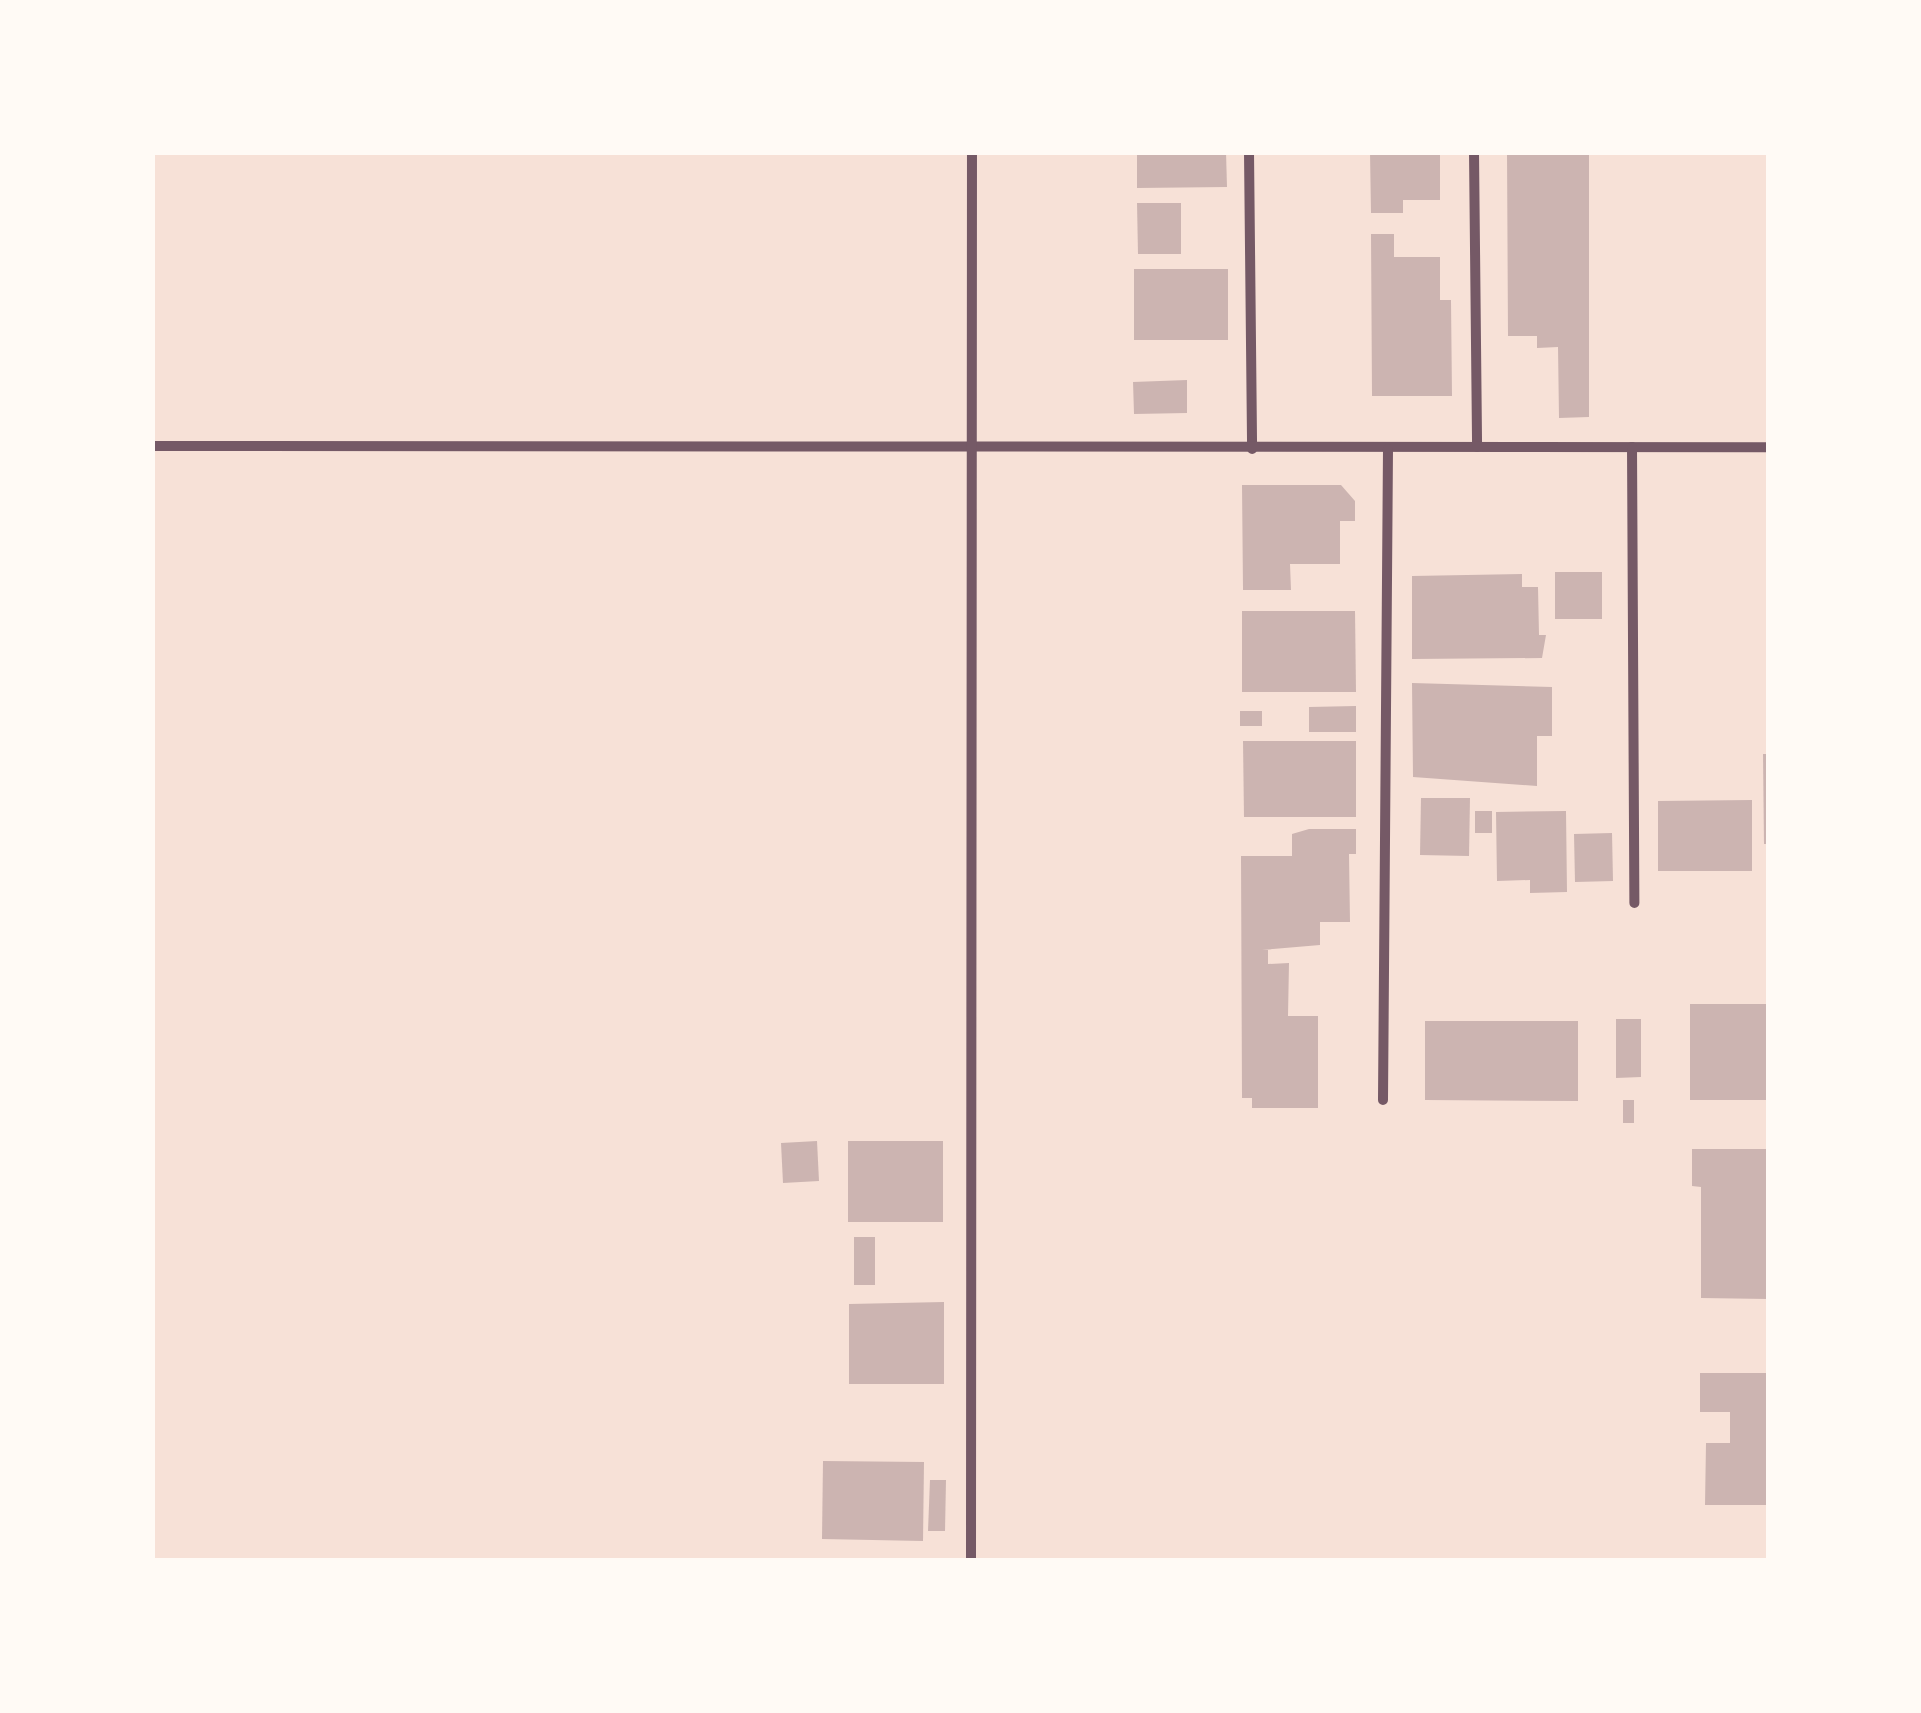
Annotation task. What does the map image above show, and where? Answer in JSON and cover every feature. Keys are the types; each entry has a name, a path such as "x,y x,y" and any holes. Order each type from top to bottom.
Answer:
{"street":[{"path":"971,1560 972,152"},
{"path":"1249,152 1252,449"},
{"path":"1474,152 1477,446"},
{"path":"152,446 1768,447"},
{"path":"1632,446 1634,903"},
{"path":"1384,1100 1388,449"}],"building":[{"path":"1137,152 1226,152 1227,187 1137,188"},
{"path":"1370,152 1440,152 1440,200 1403,200 1403,213 1371,213"},
{"path":"1507,152 1589,152 1589,417 1559,418 1558,347 1537,348 1537,336 1508,336"},
{"path":"1137,203 1181,203 1181,254 1138,254"},
{"path":"1371,234 1394,234 1394,257 1440,257 1440,300 1451,300 1452,396 1372,396"},
{"path":"1134,269 1228,269 1228,340 1134,340"},
{"path":"1187,380 1187,413 1134,414 1133,382"},
{"path":"1242,485 1341,485 1355,501 1355,521 1340,521 1340,564 1290,564 1291,590 1243,590"},
{"path":"1555,572 1602,572 1602,619 1555,619"},
{"path":"1522,574 1522,587 1538,587 1539,635 1546,635 1542,658 1412,659 1412,576"},
{"path":"1242,611 1355,611 1356,692 1242,692"},
{"path":"1412,683 1552,687 1552,736 1537,736 1537,786 1413,777"},
{"path":"1356,706 1356,732 1309,732 1309,707"},
{"path":"1240,711 1262,711 1262,726 1240,726"},
{"path":"1243,741 1356,741 1356,817 1244,817"},
{"path":"1763,754 1768,754 1768,844 1764,844"},
{"path":"1421,798 1470,798 1469,856 1420,855"},
{"path":"1752,800 1752,871 1658,871 1658,801"},
{"path":"1475,811 1492,811 1492,833 1475,833"},
{"path":"1566,811 1567,892 1530,893 1530,880 1497,881 1496,812"},
{"path":"1309,829 1356,829 1356,854 1349,854 1350,922 1320,922 1320,945 1262,950 1268,950 1268,964 1289,963 1288,1016 1318,1016 1318,1108 1252,1108 1252,1098 1242,1098 1241,856 1292,856 1292,834"},
{"path":"1612,833 1613,881 1575,882 1574,834"},
{"path":"1690,1004 1768,1004 1768,1100 1690,1100"},
{"path":"1616,1019 1641,1019 1641,1077 1616,1078"},
{"path":"1425,1021 1578,1021 1578,1101 1425,1100"},
{"path":"1623,1100 1634,1100 1634,1123 1623,1123"},
{"path":"817,1141 819,1181 783,1183 781,1143"},
{"path":"848,1141 943,1141 943,1222 848,1222"},
{"path":"1692,1149 1768,1149 1768,1299 1701,1298 1701,1187 1692,1186"},
{"path":"854,1237 875,1237 875,1285 854,1285"},
{"path":"944,1302 944,1384 849,1384 849,1304"},
{"path":"1700,1373 1768,1373 1768,1505 1705,1505 1706,1443 1730,1443 1730,1412 1700,1412"},
{"path":"823,1461 924,1462 923,1541 822,1539"},
{"path":"930,1480 946,1480 945,1531 928,1531"}]}
